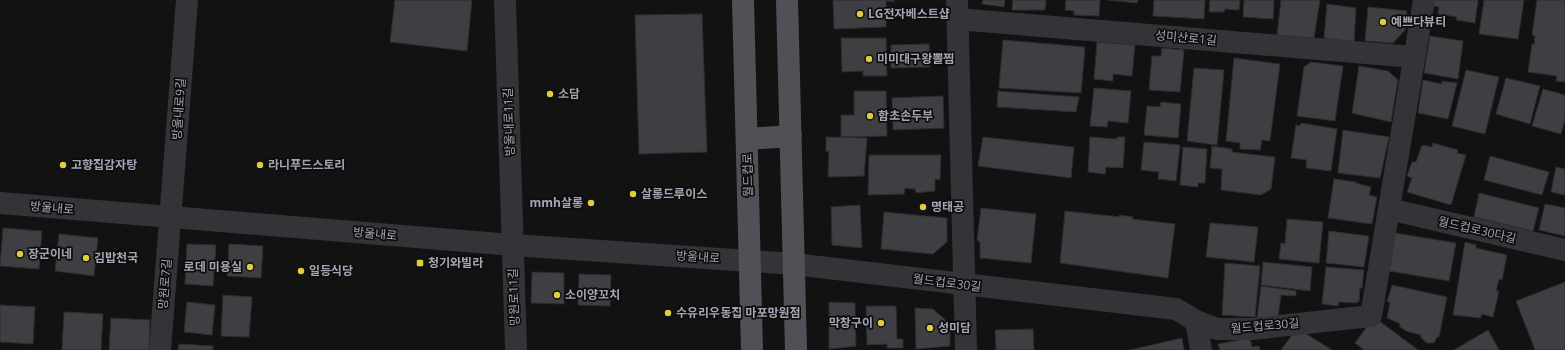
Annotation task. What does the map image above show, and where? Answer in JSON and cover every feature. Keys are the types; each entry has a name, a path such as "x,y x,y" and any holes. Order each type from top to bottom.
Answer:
{"main road":[{"name":"월드컵로","path":"743,0 752,350"},
{"path":"787,0 796,350"},
{"path":"747,139 791,136"}],"street":[{"name":"방울내로9길","path":"171,218 187,0"},
{"name":"방울내로11길","path":"505,0 513,245"},
{"name":"월드컵로30길","path":"750,261 794,264 1176,309 1196,321 1217,330 1252,329 1371,316 1424,0"},
{"name":"성미산로1길","path":"966,350 957,9 1414,57"},
{"name":"방울내로","path":"0,203 513,245 750,261"},
{"name":"월드컵로30다길","path":"1389,209 1565,250"},
{"name":"망원로7길","path":"160,350 171,218"},
{"name":"망원로11길","path":"513,245 516,350"},
{"path":"1196,321 1202,350"}],"building":[{"path":"395,0 472,0 467,51 390,42"},
{"name":"LG전자베스트샵","path":"833,0 894,0 894,2 886,1 886,27 834,29"},
{"path":"983,0 1005,0 1004,7 982,4"},
{"path":"1013,0 1046,0 1045,10 1012,10"},
{"path":"1066,0 1100,0 1099,16 1074,15 1074,11 1065,10"},
{"path":"1107,0 1138,0 1137,3"},
{"path":"1154,0 1205,0 1204,19 1153,16"},
{"path":"1210,0 1240,0 1239,10 1225,9 1224,12 1209,12"},
{"path":"1244,0 1274,0 1273,19 1243,17"},
{"path":"1281,0 1320,0 1314,38 1277,35"},
{"path":"1435,0 1478,0 1475,23 1456,20 1457,17 1438,14 1439,7 1434,6"},
{"path":"1484,0 1524,0 1518,39 1479,34"},
{"path":"1537,0 1565,0 1565,82 1556,81 1557,76 1528,72 1532,44 1534,45 1535,36 1532,35"},
{"path":"1327,4 1356,8 1354,42 1324,38"},
{"path":"1368,7 1407,11 1405,30 1393,43 1365,41"},
{"path":"702,14 707,152 639,154 635,15"},
{"path":"1430,36 1463,41 1458,79 1424,73"},
{"path":"841,38 886,38 887,76 863,76 863,71 842,72"},
{"path":"1003,40 1085,47 1081,93 999,88"},
{"path":"1097,42 1135,45 1132,76 1113,74 1113,81 1094,79"},
{"path":"929,44 930,67 891,68 891,45"},
{"path":"1162,48 1184,50 1180,92 1149,90 1152,56 1161,56"},
{"path":"1234,58 1280,64 1270,141 1262,140 1260,150 1240,149 1240,143 1226,141"},
{"path":"1311,62 1343,66 1335,121 1297,116 1304,67"},
{"path":"1359,66 1388,71 1398,80 1391,122 1352,113"},
{"path":"1194,68 1224,70 1217,145 1187,141"},
{"path":"1466,70 1499,77 1485,134 1452,126"},
{"path":"1506,78 1540,86 1530,124 1496,114"},
{"path":"1423,80 1442,84 1442,81 1457,83 1448,119 1418,113"},
{"path":"1094,88 1131,91 1128,123 1108,121 1107,127 1090,126"},
{"path":"1543,89 1565,95 1565,119 1561,134 1532,126"},
{"path":"854,91 886,91 887,136 841,137 841,115 854,115"},
{"path":"998,91 1079,97 1076,112 997,107"},
{"path":"943,96 944,128 893,130 892,98"},
{"path":"1161,102 1181,104 1178,138 1144,135 1147,106 1160,107"},
{"path":"1301,123 1337,129 1331,171 1306,168 1307,160 1291,158 1296,125 1300,126"},
{"path":"1343,130 1389,137 1380,178 1338,173"},
{"path":"826,137 867,138 864,176 828,177 829,151 826,152"},
{"path":"983,137 1074,147 1071,178 978,166"},
{"path":"1090,137 1117,139 1117,137 1125,137 1123,168 1106,167 1105,174 1088,172"},
{"path":"1144,142 1180,145 1176,181 1158,179 1159,172 1141,170"},
{"path":"1433,143 1458,150 1457,153 1466,155 1451,205 1407,192 1412,178 1407,176 1412,162 1416,162 1422,145 1432,147"},
{"path":"1212,146 1232,149 1232,152 1275,157 1271,189 1261,195 1221,190 1222,169 1210,168"},
{"path":"1183,147 1207,149 1205,183 1198,183 1198,187 1180,185"},
{"path":"869,155 941,155 940,180 935,179 935,191 916,193 915,189 905,188 904,194 868,195"},
{"path":"1490,156 1549,172 1542,195 1484,180"},
{"path":"1556,167 1565,169 1565,195 1551,192"},
{"path":"1334,179 1356,182 1371,187 1369,195 1377,197 1372,224 1328,218"},
{"path":"1479,193 1539,208 1533,231 1474,217"},
{"path":"1545,204 1565,208 1565,236 1539,230"},
{"path":"860,205 862,248 832,245 831,207"},
{"path":"981,208 1036,214 1031,263 980,258 980,242 977,240"},
{"path":"1065,211 1120,217 1119,215 1133,217 1132,219 1175,224 1168,278 1060,263"},
{"path":"884,212 947,218 947,242 933,254 881,249"},
{"path":"1287,219 1323,222 1319,263 1279,259 1281,243 1285,244"},
{"path":"1210,223 1258,227 1254,262 1206,257"},
{"path":"3,228 42,231 39,269 0,266"},
{"path":"1329,231 1369,236 1364,267 1326,263"},
{"path":"1395,233 1456,243 1449,281 1389,271"},
{"path":"59,234 98,238 94,276 55,271"},
{"path":"1465,242 1476,245 1476,248 1507,255 1502,280 1499,279 1496,291 1499,291 1493,317 1482,314 1480,318 1453,315"},
{"path":"187,244 216,245 213,286 185,284"},
{"path":"229,244 263,246 261,278 227,276"},
{"path":"1263,262 1312,267 1310,291 1261,285"},
{"path":"1225,263 1260,266 1255,317 1222,315"},
{"path":"1326,267 1364,270 1359,301 1356,303 1339,302 1338,306 1322,304"},
{"path":"532,272 564,273 564,304 531,303"},
{"path":"579,274 611,275 610,306 578,305"},
{"path":"1565,282 1565,350 1535,350 1516,301"},
{"path":"1392,285 1447,297 1439,337 1437,337 1434,343 1427,343 1421,338 1421,335 1406,331 1400,327 1399,323 1387,318 1390,302 1387,302"},
{"path":"1261,286 1296,291 1296,296 1281,295 1278,317 1257,318"},
{"path":"223,295 252,297 249,337 221,336"},
{"path":"187,302 215,305 212,335 184,332"},
{"path":"829,302 855,303 856,346 829,349"},
{"path":"0,305 35,307 33,344 0,342"},
{"path":"866,306 896,306 897,339 903,339 903,348 887,348 887,344 867,345"},
{"path":"915,308 933,309 950,324 950,346 916,349"},
{"path":"64,312 103,314 101,350 62,350"},
{"path":"1374,317 1418,350 1364,350 1355,343"},
{"path":"111,318 150,320 149,350 109,350"},
{"path":"1297,328 1332,350 1281,350"},
{"path":"1033,329 1034,350 996,350 995,330"},
{"path":"1488,330 1499,350 1454,350"},
{"path":"1182,338 1184,350 1130,350"},
{"path":"1250,338 1252,347 1259,346 1260,350 1220,350 1218,344"},
{"path":"179,344 213,346 213,350 178,350"}],"place":[{"name":"LG전자베스트샵","path":"860,14"},
{"name":"예쁘다뷰티","path":"1383,22"},
{"name":"미미대구왕뽈찜","path":"869,59"},
{"name":"소담","path":"550,94"},
{"name":"함초손두부","path":"870,116"},
{"name":"고향집감자탕","path":"63,165"},
{"name":"라니푸드스토리","path":"260,165"},
{"name":"살롱드루이스","path":"633,194"},
{"name":"mmh살롱","path":"591,203"},
{"name":"명태공","path":"923,207"},
{"name":"장군이네","path":"20,254"},
{"name":"김밥천국","path":"86,258"},
{"name":"청기와빌라","path":"420,263"},
{"name":"로데 미용실","path":"250,267"},
{"name":"일등식당","path":"301,271"},
{"name":"소이양꼬치","path":"557,295"},
{"name":"수유리우동집 마포망원점","path":"668,313"},
{"name":"막창구이","path":"881,323"},
{"name":"성미담","path":"930,328"}]}
